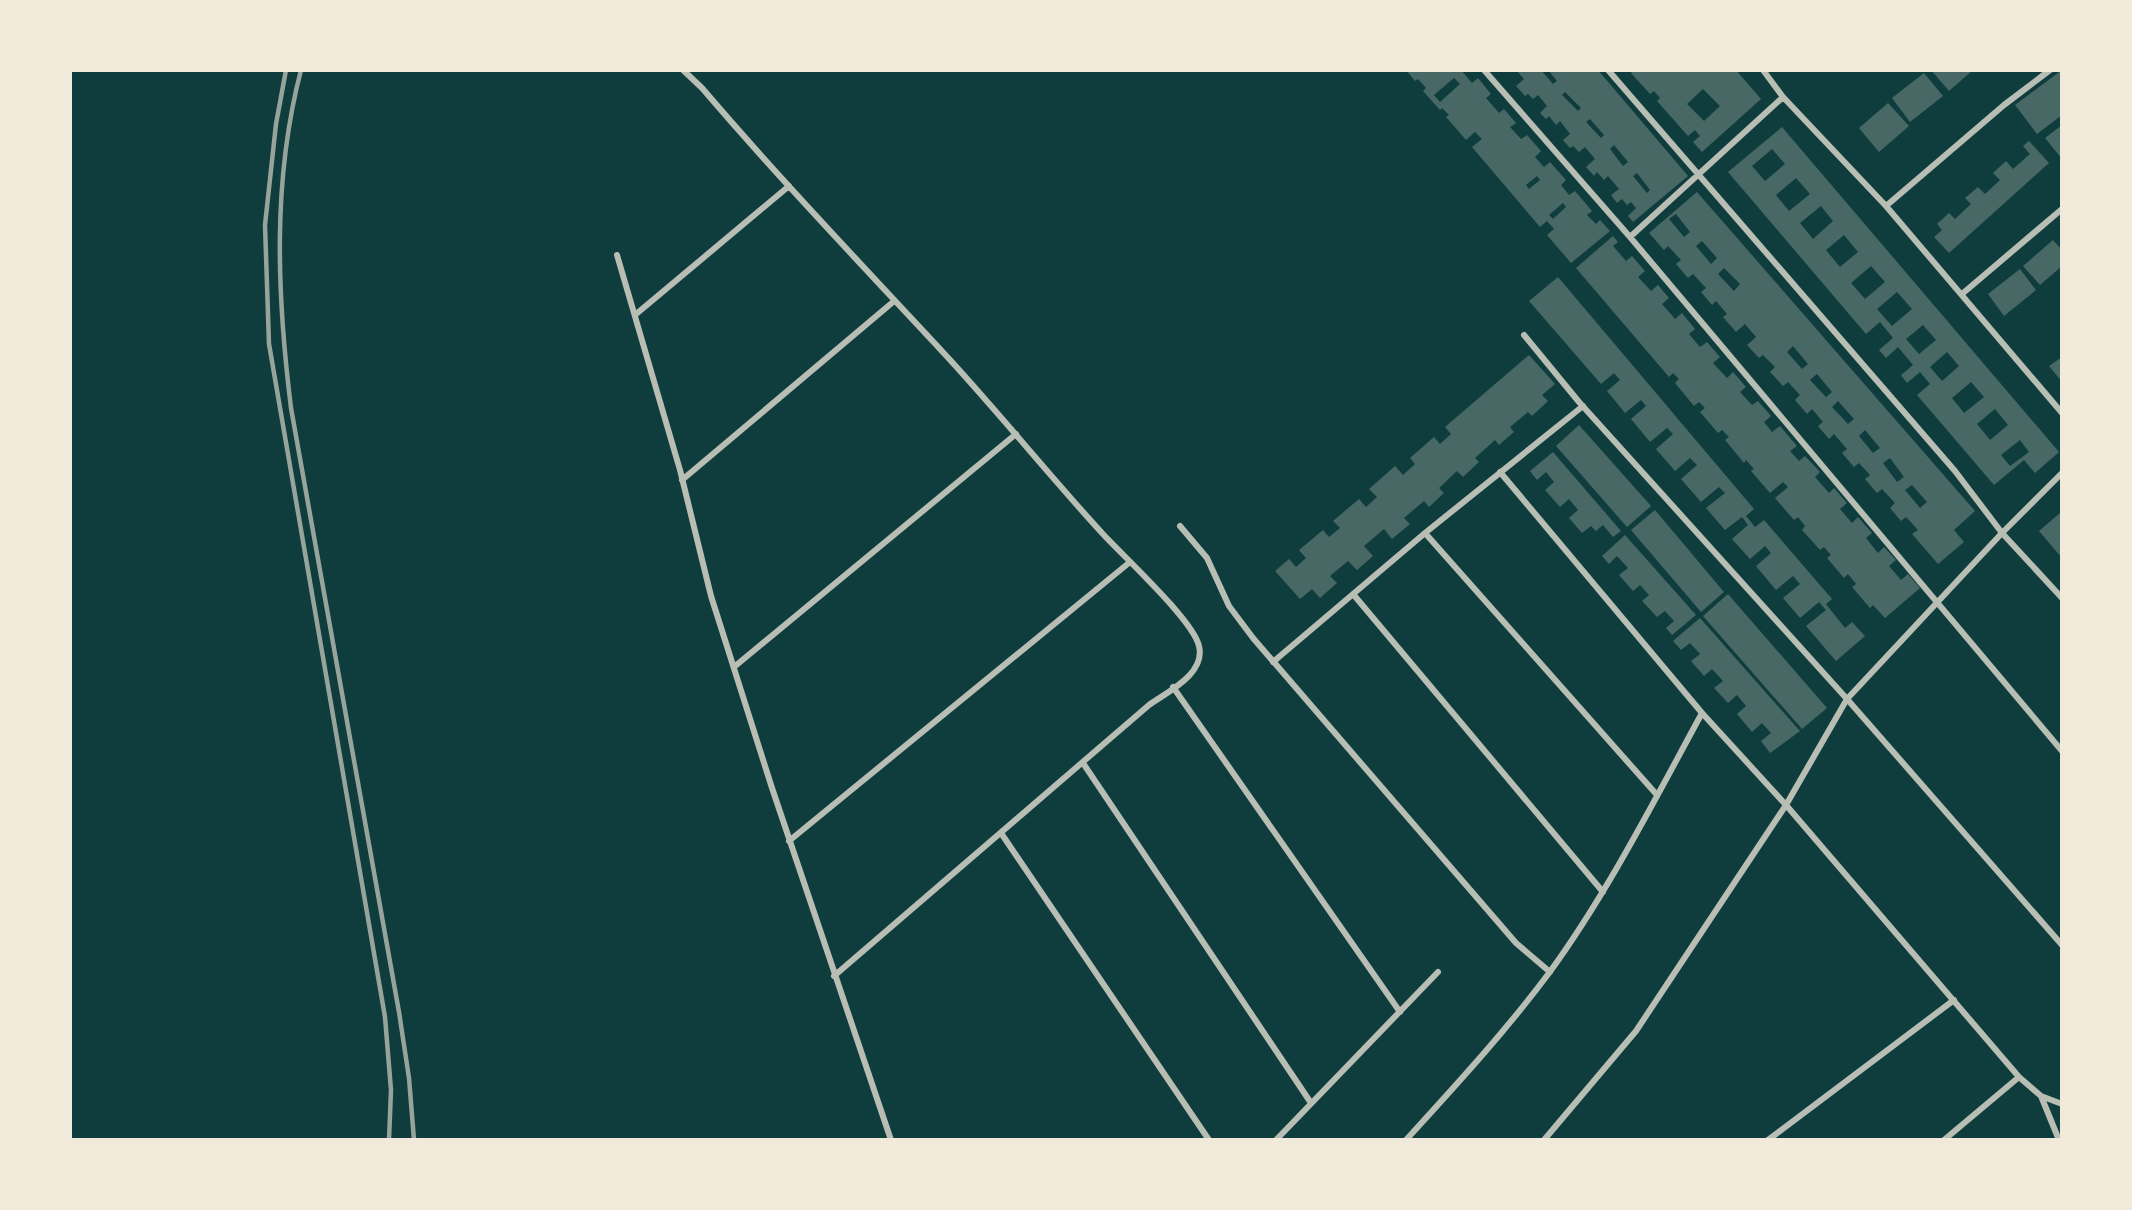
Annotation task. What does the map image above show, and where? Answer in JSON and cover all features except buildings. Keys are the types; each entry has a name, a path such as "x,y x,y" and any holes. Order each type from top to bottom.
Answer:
{"street":[{"path":"683,70 702,88 893,302 1016,434 1185,622 1200,647 1198,662 1191,675 1149,705 834,976"},
{"path":"1484,70 1630,237 2061,751"},
{"path":"1608,70 1955,471 2002,533 2061,598"},
{"path":"1763,70 1784,97 1886,206 2061,413"},
{"path":"1886,206 2004,105 2050,70"},
{"path":"1630,237 1784,97"},
{"path":"635,315 789,186"},
{"path":"1962,294 2061,209"},
{"path":"617,255 682,480 703,566 734,668 789,841 891,1140"},
{"path":"682,480 893,302"},
{"path":"1524,335 1583,406 1847,699 2061,945"},
{"path":"1273,662 1425,533 1583,406"},
{"path":"734,668 1016,434"},
{"path":"1500,472 1702,713 1786,805 2019,1077 2041,1096 2061,1104"},
{"path":"1544,1140 1636,1031 1786,805 1847,699 2002,533 2061,474"},
{"path":"1180,526 1207,558 1229,606 1273,662 1516,943 1550,972"},
{"path":"1425,533 1657,795"},
{"path":"789,841 1130,562"},
{"path":"1353,594 1603,892"},
{"path":"1173,687 1400,1012"},
{"path":"1406,1140 1494,1043 1550,972 1603,892 1702,713"},
{"path":"1083,763 1311,1103"},
{"path":"1001,833 1209,1140"},
{"path":"1276,1140 1438,972"},
{"path":"1768,1140 1953,1000"},
{"path":"1944,1140 2019,1077"},
{"path":"2041,1096 2059,1140"}],"railway":[{"path":"286,70 276,124 265,225 269,344 385,1017 391,1090 389,1140"},
{"path":"301,70 285,154 281,196 280,281 286,366 291,408 399,1012 409,1078 414,1140"}]}
